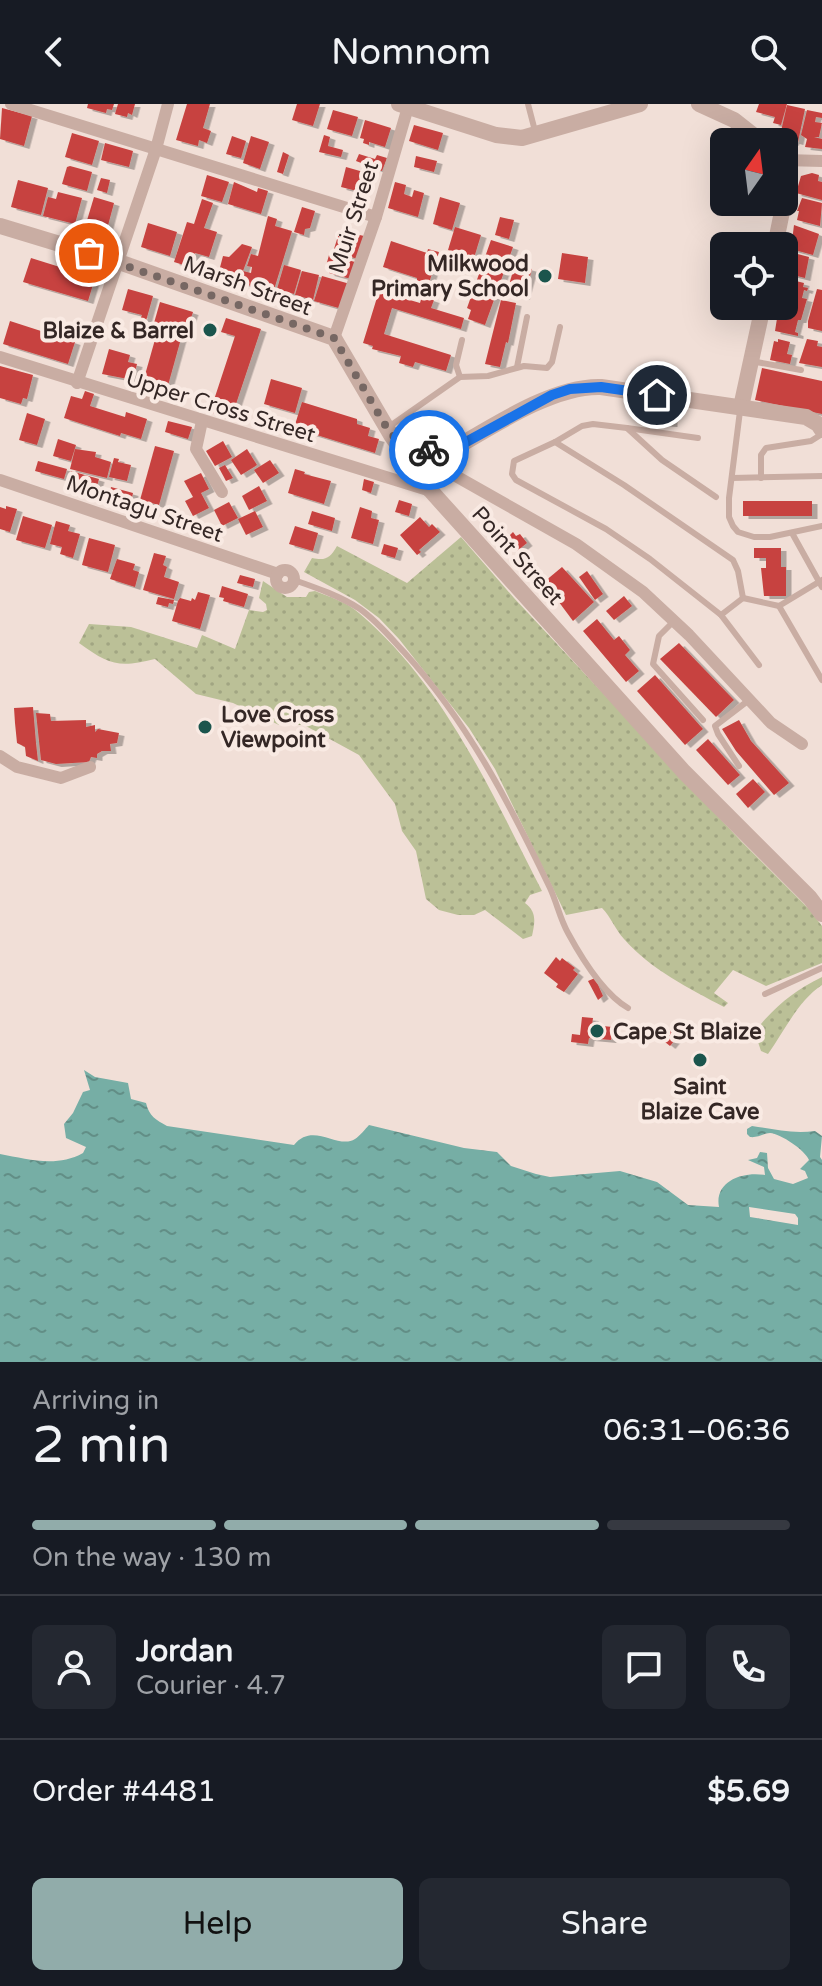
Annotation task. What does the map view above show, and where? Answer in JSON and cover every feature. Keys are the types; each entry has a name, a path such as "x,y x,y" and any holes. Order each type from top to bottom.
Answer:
{"street":[{"path":"11,104 376,217"},
{"path":"77,383 156,149 168,104"},
{"path":"403,105 496,135 522,138 640,104"},
{"path":"699,104 744,128"},
{"name":"Muir Street","path":"334,338 376,217 403,105"},
{"path":"798,160 822,161"},
{"name":"Marsh Street","path":"0,226 119,262 334,338 414,471"},
{"path":"741,407 760,320"},
{"name":"Upper Cross Street","path":"0,357 431,491"},
{"path":"414,471 552,395 582,386 806,417 818,424 822,432"},
{"path":"202,421 196,449 222,492"},
{"path":"389,432 431,462 576,544 643,592 771,723 802,744"},
{"path":"407,443 446,453"},
{"name":"Point Street","path":"414,471 684,772 810,898 822,914"},
{"name":"Montagu Street","path":"0,480 278,574 277,582 283,587 290,586 294,580"},
{"path":"0,756 17,767 61,778 90,767"}],"lane":[{"path":"528,104 535,135"},
{"path":"517,367 527,317"},
{"path":"389,432 460,377 488,376 517,367 550,366 560,327"},
{"path":"460,377 456,365 462,340"},
{"path":"751,361 801,370"},
{"path":"741,407 729,517 738,532 754,537 822,526"},
{"path":"698,438 593,424 582,426 514,461 512,474 516,480 606,529 650,559 721,615 759,665"},
{"path":"627,428 662,460 716,497"},
{"path":"761,478 761,455 766,448 811,441 822,432"},
{"path":"555,442 733,560 743,598"},
{"path":"732,478 822,476"},
{"path":"743,598 779,606 821,583 792,533"},
{"path":"294,580 344,599 365,613 424,673 477,747 493,775 551,891 568,933 610,996 628,1008"},
{"path":"721,615 743,598"},
{"path":"779,606 822,680"},
{"path":"674,621 659,636 653,664 703,720"},
{"path":"739,766 715,726 749,700"},
{"path":"765,994 822,968"}],"green space":[{"path":"461,537 741,841 809,909 822,926 822,963 766,986 733,970 714,993 728,1003 724,1007 671,978 646,960 624,939 602,908 566,915 495,769 469,728 379,618 355,600 304,572 312,558 327,558 337,546 407,583"},
{"path":"263,581 287,597 306,597 309,592 315,591 349,606 390,642 417,674 464,743 542,891 530,895 525,903 532,910 534,918 532,936 523,939 485,910 474,915 458,915 439,910 426,899 416,851 402,831 395,804 359,755 304,725 279,725 233,703 196,694 155,659 115,663 79,643 89,624 131,627 197,648 202,635 235,649 249,610 267,610 266,604 259,598"},
{"path":"822,977 822,985 799,1008 768,1054 761,1051 758,1042 749,1038 781,1003"}],"water":[{"path":"84,1070 95,1077 128,1083 131,1099 146,1103 154,1117 167,1126 294,1145 309,1135 348,1141 357,1138 369,1125 464,1148 497,1152 511,1166 550,1177 620,1171 657,1182 688,1205 719,1207 721,1190 726,1184 739,1177 765,1175 764,1167 748,1160 757,1158 760,1152 767,1153 768,1168 774,1179 793,1184 808,1178 805,1171 800,1169 809,1160 798,1147 770,1133 750,1137 747,1129 752,1126 791,1132 815,1131 822,1136 822,1362 0,1362 0,1154 52,1161 83,1153 86,1147 66,1138 64,1124 83,1092 90,1090","holes":["749,1207 795,1214 798,1225 750,1217"]}],"building":[{"path":"88,104 114,104 112,110 107,109 106,113 87,108"},
{"path":"118,104 135,104 132,115 115,114"},
{"path":"187,104 210,104 203,128 211,131 207,143 199,140 198,146 176,140"},
{"path":"297,104 320,104 313,126 292,120"},
{"path":"759,104 787,104 781,125 773,123 775,117 756,112"},
{"path":"787,105 805,109 798,142 798,128 782,128"},
{"path":"2,108 32,116 24,146 0,139"},
{"path":"333,110 358,117 352,136 327,129"},
{"path":"807,110 822,113 822,118 816,117 815,122 822,123 819,137 814,137 822,139 822,149 805,147 807,139 801,135"},
{"path":"365,120 391,128 385,147 363,143 364,139 360,138"},
{"path":"414,125 443,133 438,150 409,141"},
{"path":"72,133 99,141 92,165 65,157"},
{"path":"324,135 330,137 328,146 343,150 341,157 319,152"},
{"path":"232,136 246,141 241,158 226,154"},
{"path":"251,136 269,142 260,169 243,163"},
{"path":"105,143 133,151 129,167 101,160"},
{"path":"283,152 289,155 283,174 277,172"},
{"path":"359,154 375,159 377,155 387,158 382,171 356,161"},
{"path":"416,156 437,161 434,172 414,167"},
{"path":"70,166 92,172 87,191 62,184"},
{"path":"346,167 367,173 361,192 341,187"},
{"path":"207,175 229,182 222,202 201,196"},
{"path":"819,175 822,200 798,194 801,176"},
{"path":"101,178 110,180 107,193 97,190"},
{"path":"18,180 48,188 41,215 11,207"},
{"path":"234,182 257,192 258,188 268,191 261,214 228,204"},
{"path":"395,182 406,185 404,194 412,197 414,190 424,193 418,217 388,208"},
{"path":"58,192 82,198 75,224 43,216 48,197 56,199"},
{"path":"94,197 114,203 106,233 85,227"},
{"path":"440,197 460,203 452,230 433,224"},
{"path":"802,198 822,203 820,226 797,220"},
{"path":"202,199 213,203 204,228 217,232 209,257 195,253 190,267 174,262 187,222 194,224"},
{"path":"302,207 315,211 310,228 305,229 304,235 294,232"},
{"path":"268,216 277,219 275,226 292,231 273,293 218,275 223,256 229,257 242,244 252,247 243,271 251,273 252,267 247,266 251,254 258,256"},
{"path":"500,217 514,220 509,239 495,235"},
{"path":"148,223 177,232 170,256 141,247"},
{"path":"794,225 819,234 813,255 798,251 798,232 793,232"},
{"path":"455,227 481,235 474,258 448,250"},
{"path":"347,232 364,236 358,259 334,249 338,236 345,238"},
{"path":"491,240 513,247 485,325 468,319 471,310 467,308"},
{"path":"391,241 427,253 428,249 439,252 428,286 417,282 417,278 383,267"},
{"path":"562,253 588,257 585,283 558,279"},
{"path":"798,254 809,257 805,278 798,276"},
{"path":"329,255 355,262 351,279 329,273 330,267 326,266"},
{"path":"31,258 95,278 88,301 23,282"},
{"path":"515,264 532,269 524,297 507,292"},
{"path":"284,265 301,270 294,294 277,289"},
{"path":"302,271 319,275 313,300 295,295"},
{"path":"322,276 350,284 342,309 314,301"},
{"path":"798,282 808,288 804,290 802,298 807,299 801,320 798,320"},
{"path":"128,289 153,296 146,321 140,320 142,315 122,310"},
{"path":"817,289 822,290 822,331 808,328"},
{"path":"379,291 420,303 422,296 434,300 431,308 464,318 461,329 392,308 384,334 451,355 446,371 415,362 413,367 399,363 401,356 372,349 373,346 363,343"},
{"path":"501,300 516,303 500,367 485,364"},
{"path":"160,302 193,312 186,333 154,323"},
{"path":"226,318 261,329 231,419 210,412 235,336 221,332"},
{"path":"777,320 798,320 795,332 798,336 775,331"},
{"path":"10,321 75,342 68,364 3,344"},
{"path":"158,329 182,335 167,389 143,382"},
{"path":"778,339 790,342 787,354 792,355 790,364 770,360 774,341 778,342"},
{"path":"807,339 818,341 817,346 822,347 822,367 799,363"},
{"path":"109,349 130,355 128,362 137,364 133,380 102,374"},
{"path":"0,366 33,375 27,399 23,398 21,404 0,398"},
{"path":"762,368 822,381 822,414 755,400"},
{"path":"271,379 302,388 295,413 264,404"},
{"path":"85,391 94,394 90,406 125,417 126,412 147,419 141,439 121,433 120,436 64,418 71,396 82,399"},
{"path":"302,402 357,419 357,424 370,428 368,436 379,439 375,453 294,428"},
{"path":"641,410 672,412 672,424 640,422"},
{"path":"27,413 45,419 37,445 19,440"},
{"path":"168,421 192,427 188,439 165,432"},
{"path":"58,439 76,445 71,461 53,456"},
{"path":"223,441 232,457 215,466 206,451"},
{"path":"155,446 174,451 159,505 140,500"},
{"path":"75,449 96,452 95,457 111,462 107,478 70,469"},
{"path":"247,449 257,465 241,475 231,460"},
{"path":"114,458 131,465 127,481 109,477"},
{"path":"270,460 279,473 263,483 254,470"},
{"path":"38,461 67,469 64,479 35,471"},
{"path":"225,465 233,478 226,481 219,468"},
{"path":"295,469 331,481 324,504 288,493"},
{"path":"71,471 99,479 96,489 68,481"},
{"path":"201,473 209,489 201,493 209,508 193,516 185,501 193,497 184,481"},
{"path":"364,479 374,482 371,493 362,490"},
{"path":"259,486 267,501 249,510 242,496"},
{"path":"111,487 133,493 131,501 109,495"},
{"path":"399,500 412,504 409,516 395,512"},
{"path":"743,501 812,501 812,516 743,516"},
{"path":"229,502 238,518 222,526 214,510"},
{"path":"6,506 17,509 10,532 0,529 0,507 6,509"},
{"path":"360,507 372,511 371,518 379,520 373,544 351,538"},
{"path":"255,511 263,527 246,535 238,519"},
{"path":"312,511 335,518 332,531 308,524"},
{"path":"23,516 52,525 45,548 16,540"},
{"path":"420,517 429,527 432,524 440,532 417,555 400,535"},
{"path":"56,521 70,525 68,531 80,534 73,558 60,554 62,547 50,544"},
{"path":"295,526 318,533 313,551 289,544"},
{"path":"513,532 516,536 520,534 527,543 517,551 509,536"},
{"path":"89,538 115,545 108,572 82,565"},
{"path":"384,544 398,548 395,558 381,554"},
{"path":"754,548 781,548 781,567 786,567 786,596 764,596 761,568 766,568 766,558 754,558"},
{"path":"154,553 166,556 164,577 179,582 174,599 143,590"},
{"path":"117,559 135,564 133,570 139,572 135,587 110,579"},
{"path":"562,567 594,602 573,621 544,582"},
{"path":"587,571 603,594 595,600 579,577"},
{"path":"240,575 255,579 253,587 237,583"},
{"path":"222,586 248,594 244,607 223,601 224,598 219,597"},
{"path":"198,592 210,595 200,629 172,621 180,598 195,600"},
{"path":"624,596 632,606 614,620 606,611"},
{"path":"158,597 174,600 173,604 169,603 168,607 156,604"},
{"path":"597,619 614,640 619,636 630,650 625,655 639,671 626,682 583,631"},
{"path":"679,643 734,700 716,717 660,659"},
{"path":"655,675 703,729 685,745 637,691"},
{"path":"33,707 38,761 26,756 25,747 17,743 15,723 14,708"},
{"path":"36,713 50,714 51,721 86,720 86,727 95,725 95,732 98,729 119,733 117,743 110,744 111,751 102,751 97,758 91,757 89,762 56,764 41,760"},
{"path":"739,720 751,741 789,783 774,795 736,751 722,729"},
{"path":"708,739 740,775 728,785 696,750"},
{"path":"753,779 765,792 748,808 736,794"},
{"path":"556,957 575,968 573,970 578,974 564,992 544,973"},
{"path":"595,978 603,996 598,1000 588,981"},
{"name":"Cape St Blaize","path":"582,1017 593,1018 592,1025 613,1027 611,1040 589,1038 588,1044 571,1042 572,1034 580,1035"},
{"path":"668,1028 678,1036 670,1046 660,1038"}],"way so far":[{"path":"89,253 334,338 391,435 429,450"}],"place":[{"name":"Milkwood Primary School","path":"545,276"},
{"name":"Blaize & Barrel","path":"210,330"},
{"name":"Love Cross Viewpoint","path":"205,727"},
{"name":"Cape St Blaize","path":"597,1031"},
{"name":"Saint Blaize Cave","path":"700,1060"}],"route":[{"path":"429,450 446,453 552,395 582,386 657,395"}]}
